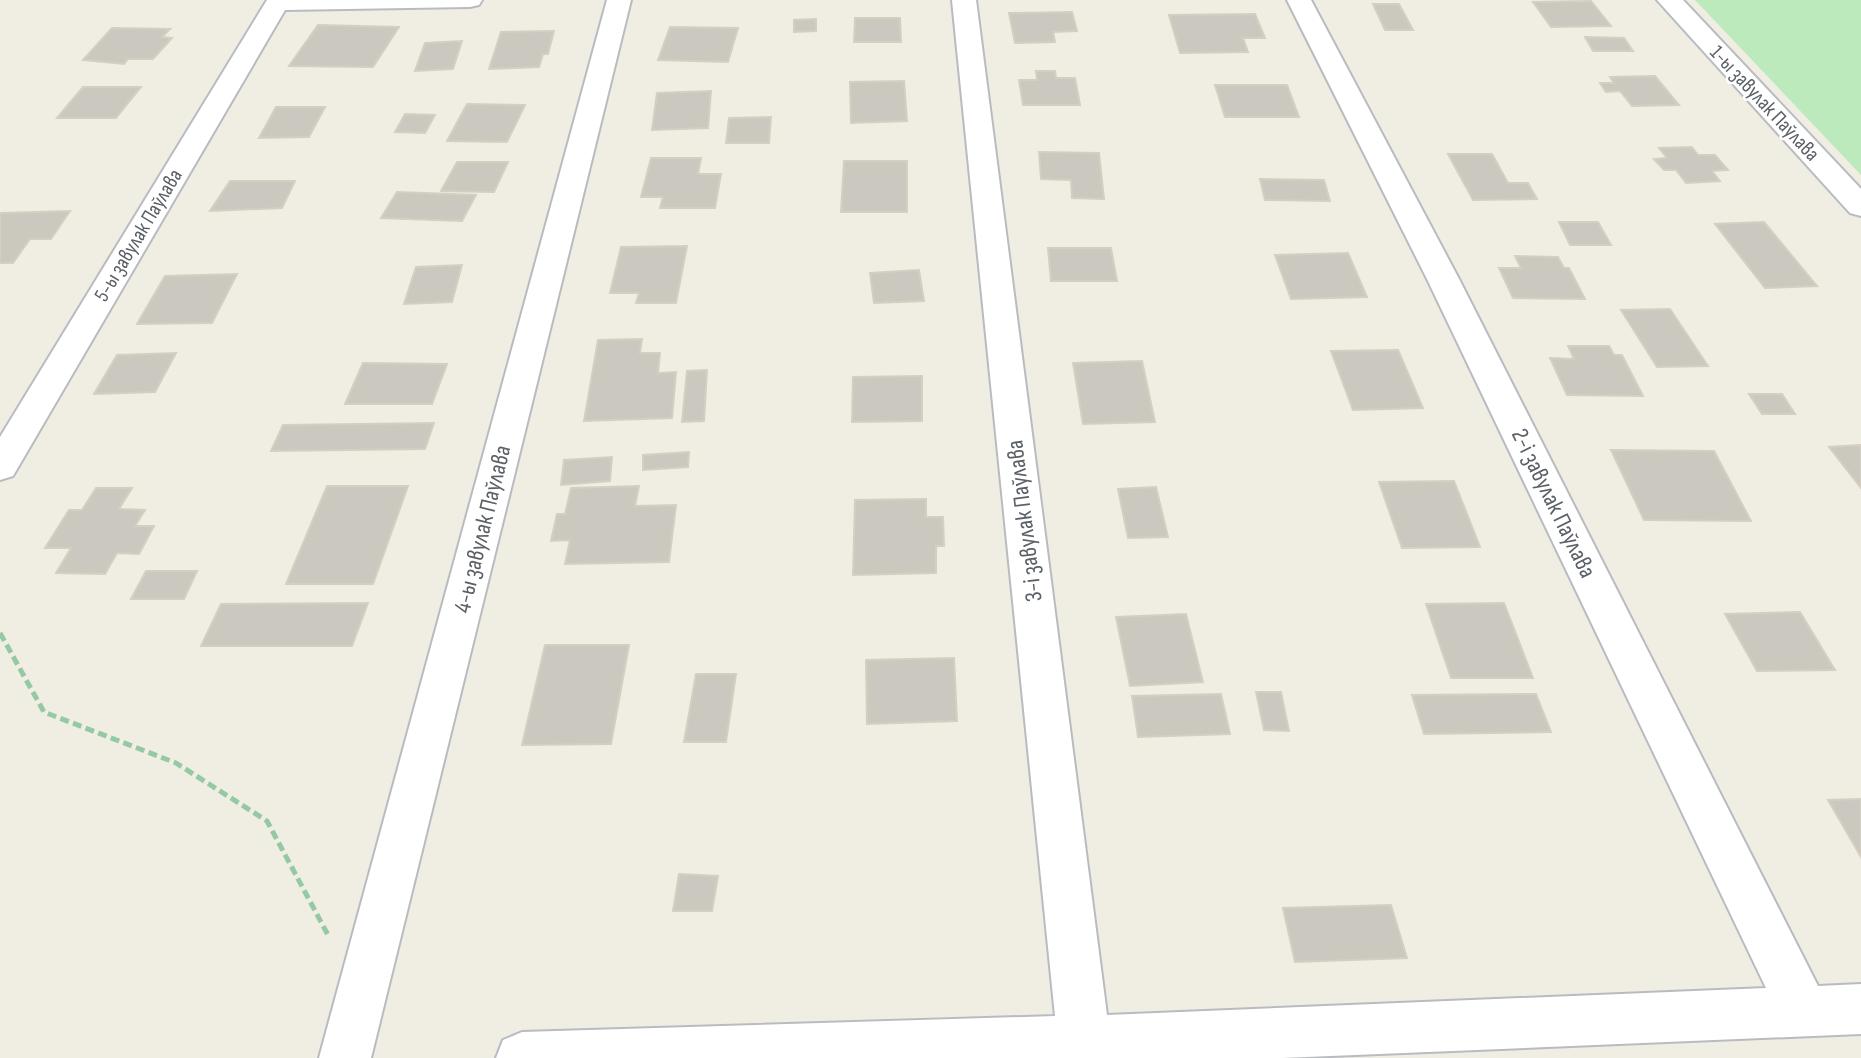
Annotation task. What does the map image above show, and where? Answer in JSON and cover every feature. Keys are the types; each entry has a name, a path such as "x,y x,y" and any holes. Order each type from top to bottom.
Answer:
{"street":[{"name":"5-ы завулак Паўлава","path":"0,467 277,3 470,0"},
{"name":"4-ы завулак Паўлава","path":"345,1058 619,0"},
{"name":"3-і завулак Паўлава","path":"964,0 1084,1041"},
{"name":"2-і завулак Паўлава","path":"1299,0 1444,279 1803,1010"},
{"name":"1-ы завулак Паўлава","path":"1669,0 1861,207"},
{"path":"522,1058 1084,1041 1861,1009"}],"path":[{"path":"0,633 44,712 176,763 267,821 360,998"}],"green space":[{"path":"1695,0 1861,0 1861,175"}],"building":[{"path":"1591,1 1611,26 1551,27 1533,2"},
{"path":"1373,4 1399,4 1413,30 1385,30"},
{"path":"1072,12 1077,31 1053,32 1055,42 1015,43 1009,13"},
{"path":"1255,14 1265,38 1243,38 1248,52 1180,53 1169,15"},
{"path":"855,18 900,18 901,42 854,42"},
{"path":"816,19 816,31 794,32 794,20"},
{"path":"318,25 399,27 373,67 289,66"},
{"path":"670,27 738,28 728,62 658,60"},
{"path":"112,28 170,29 162,37 172,38 153,59 128,59 124,64 83,60"},
{"path":"554,31 548,54 543,54 539,67 489,69 501,32"},
{"path":"1585,37 1624,38 1633,51 1593,51"},
{"path":"462,41 453,69 415,71 425,43"},
{"path":"1036,71 1055,71 1056,78 1075,78 1080,105 1023,105 1019,80 1037,80"},
{"path":"1655,76 1679,105 1632,106 1620,91 1606,92 1600,83 1614,83 1610,77"},
{"path":"904,81 907,121 851,123 850,82"},
{"path":"1215,85 1287,85 1299,117 1225,117"},
{"path":"83,87 141,87 116,118 57,118"},
{"path":"711,91 708,128 652,130 657,93"},
{"path":"467,104 525,105 507,142 447,141"},
{"path":"276,107 325,107 309,137 259,138"},
{"path":"405,114 435,115 425,133 395,132"},
{"path":"771,117 769,143 726,143 729,118"},
{"path":"1692,147 1698,155 1715,155 1728,170 1712,171 1720,181 1686,183 1676,170 1664,170 1654,159 1667,158 1659,148"},
{"path":"1039,152 1099,153 1104,199 1072,198 1071,180 1041,179"},
{"path":"1448,154 1492,154 1508,183 1528,183 1537,199 1473,200"},
{"path":"651,158 701,158 698,174 721,174 715,208 660,208 663,197 641,197"},
{"path":"844,161 907,161 907,212 841,212"},
{"path":"457,162 508,162 494,192 441,191"},
{"path":"1260,179 1324,180 1330,201 1265,200"},
{"path":"230,181 295,181 282,208 210,211"},
{"path":"397,192 476,195 462,221 381,218"},
{"path":"70,211 51,239 30,239 13,263 0,263 0,213"},
{"path":"1559,222 1598,222 1611,245 1570,245"},
{"path":"1764,222 1817,286 1765,288 1715,224"},
{"path":"687,246 676,303 636,303 639,293 610,293 621,247"},
{"path":"1048,248 1111,248 1117,281 1051,281"},
{"path":"1348,253 1367,297 1291,299 1275,255"},
{"path":"1515,256 1558,257 1564,268 1569,268 1585,299 1513,298 1499,268 1521,268"},
{"path":"462,265 452,302 404,304 416,267"},
{"path":"919,270 924,301 874,303 870,273"},
{"path":"237,274 212,323 137,324 165,276"},
{"path":"1670,309 1708,366 1657,367 1621,310"},
{"path":"642,339 640,353 660,353 658,373 676,372 672,418 584,421 598,340"},
{"path":"1568,346 1609,346 1614,355 1622,355 1643,396 1567,395 1550,358 1574,359"},
{"path":"1398,350 1423,408 1353,410 1331,351"},
{"path":"176,353 155,392 94,394 117,355"},
{"path":"1142,361 1155,422 1083,424 1073,363"},
{"path":"363,363 447,364 432,404 345,404"},
{"path":"707,370 704,421 682,422 687,371"},
{"path":"922,376 922,421 852,422 853,377"},
{"path":"1749,394 1782,394 1795,414 1762,414"},
{"path":"434,423 425,449 271,451 283,425"},
{"path":"1861,445 1861,488 1829,447"},
{"path":"1611,450 1714,451 1751,521 1644,520"},
{"path":"689,452 688,467 643,470 643,455"},
{"path":"612,457 610,481 561,485 564,460"},
{"path":"1454,481 1480,547 1402,548 1379,482"},
{"path":"327,486 408,486 373,584 286,584"},
{"path":"639,486 635,506 676,505 669,562 565,564 570,540 551,541 557,514 565,514 571,488"},
{"path":"1156,487 1168,537 1128,538 1118,489"},
{"path":"96,488 132,488 119,509 145,510 135,526 154,526 139,554 117,553 105,574 56,573 71,548 45,548 69,510 82,510"},
{"path":"926,499 926,517 943,517 944,546 936,546 936,573 853,575 855,500"},
{"path":"146,571 197,571 184,599 131,599"},
{"path":"368,603 352,646 201,646 221,604"},
{"path":"1504,603 1533,678 1451,678 1426,604"},
{"path":"1800,612 1835,670 1757,671 1725,614"},
{"path":"1186,614 1203,682 1130,686 1116,617"},
{"path":"545,645 629,645 611,744 522,745"},
{"path":"954,658 957,721 867,724 866,660"},
{"path":"696,674 736,674 726,742 684,742"},
{"path":"1256,692 1281,692 1289,731 1264,730"},
{"path":"1221,694 1230,734 1138,737 1132,696"},
{"path":"1536,694 1551,732 1424,734 1412,695"},
{"path":"1861,799 1861,857 1828,800"},
{"path":"679,874 718,876 712,911 673,911"},
{"path":"1391,905 1407,958 1295,962 1283,908"}]}
